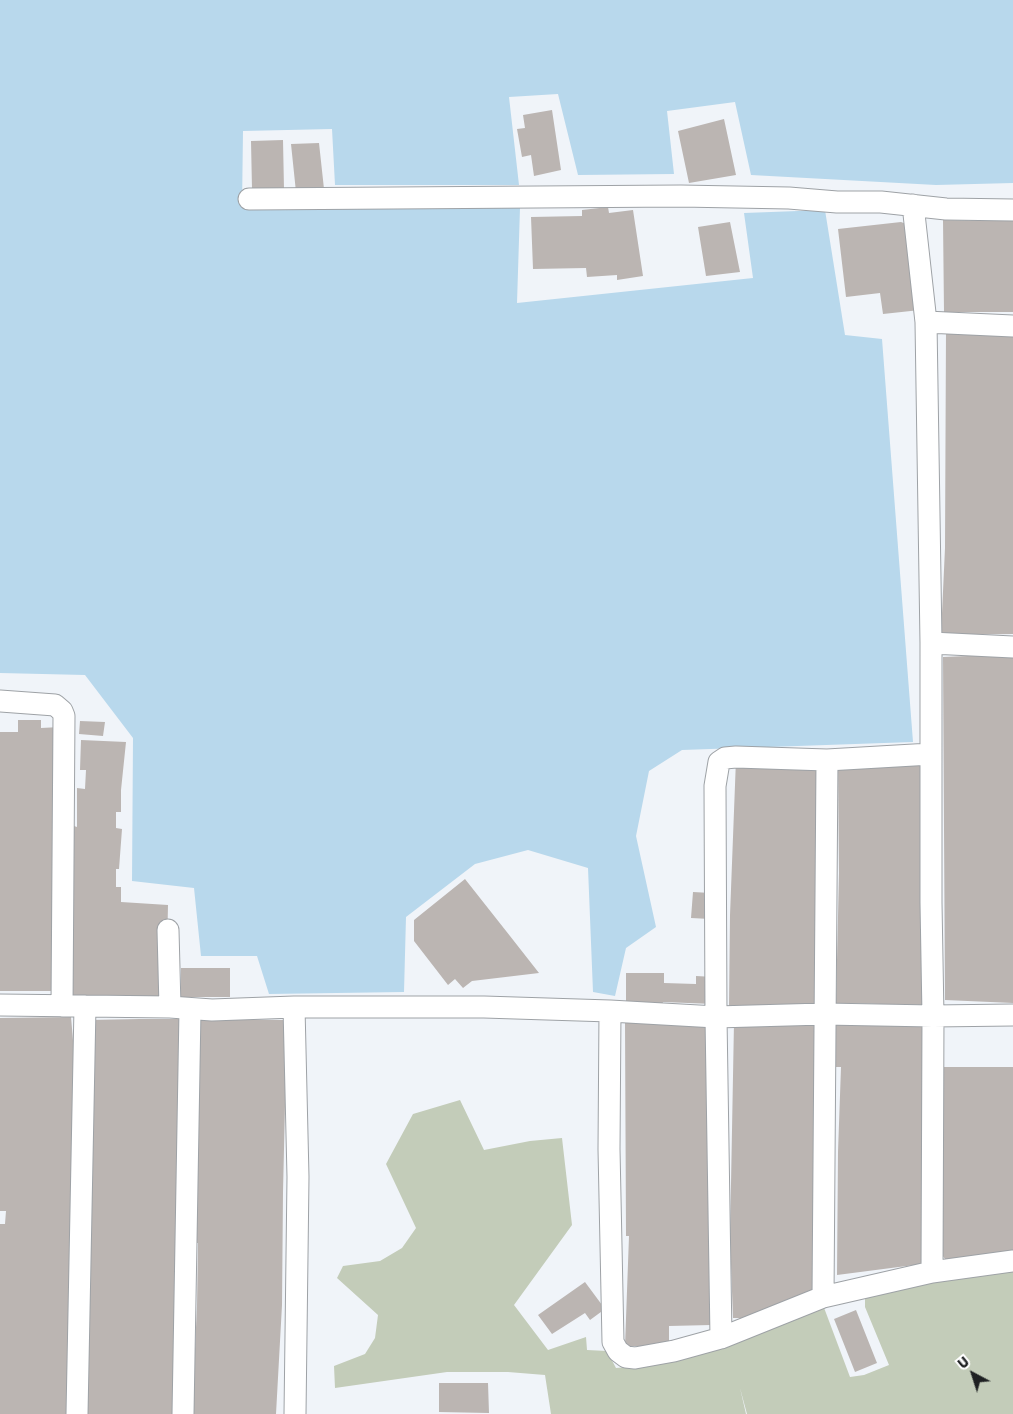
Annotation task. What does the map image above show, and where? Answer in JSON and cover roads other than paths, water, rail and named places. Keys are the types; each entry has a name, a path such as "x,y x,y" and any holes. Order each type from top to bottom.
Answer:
{"street":[{"path":"248,198 681,196 789,198 837,202 881,202 946,208 1013,210"},
{"path":"913,205 926,322 931,643 932,1272"},
{"path":"926,322 1013,326"},
{"path":"931,643 1013,647"},
{"path":"0,701 55,705 62,711 64,716 62,1006"},
{"path":"721,1338 716,1016 716,786 719,762 725,758 736,757 827,760 930,754"},
{"path":"823,1298 827,760"},
{"path":"168,930 180,1008 183,1414"},
{"path":"0,1005 180,1008 484,1007 610,1010 716,1016 824,1014 1013,1015"},
{"path":"77,1414 86,1006"},
{"path":"294,1007 298,1177 295,1414"},
{"path":"610,1010 609,1150 613,1342 618,1351 626,1357 635,1358 674,1351 721,1338 823,1298 932,1272 1013,1261"}],"water":[{"path":"0,0 1013,0 1013,183 936,185 751,175 735,102 667,111 674,174 578,175 558,94 509,97 519,185 335,185 332,129 243,131 242,207 520,208 517,303 753,278 744,213 825,210 845,335 882,339 913,742 682,750 649,771 636,836 656,927 626,948 615,996 593,992 588,868 528,850 475,864 406,917 404,992 269,994 257,956 201,956 194,888 132,881 133,738 85,675 0,673"}]}
